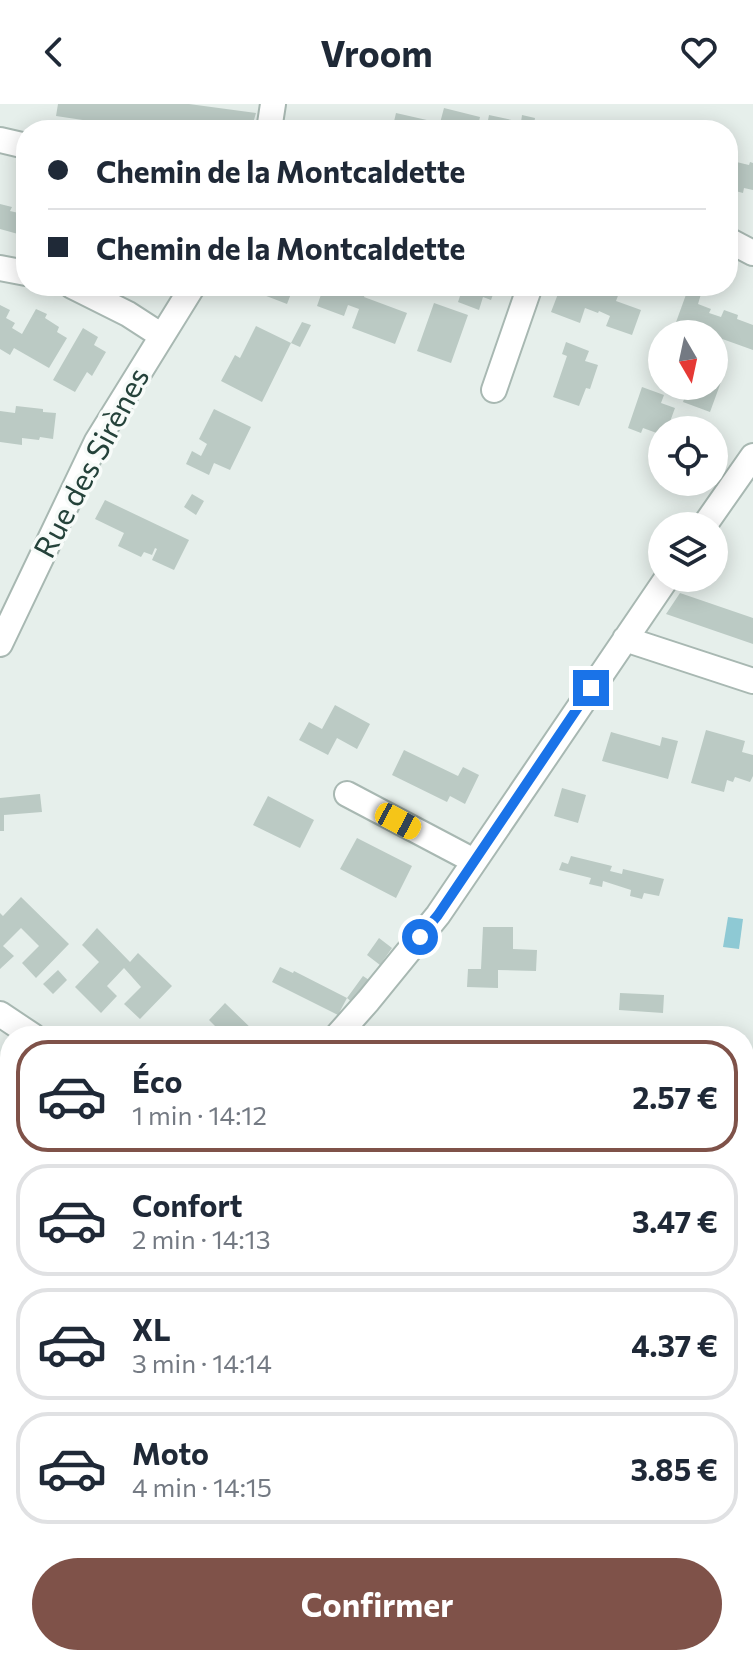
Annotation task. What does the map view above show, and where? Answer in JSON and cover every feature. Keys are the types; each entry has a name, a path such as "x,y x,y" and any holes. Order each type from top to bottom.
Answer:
{"street":[{"path":"92,296 162,336"},
{"name":"Rue des Sirènes","path":"0,644 97,441 187,296"},
{"path":"494,390 527,296"},
{"path":"714,512 753,456"},
{"path":"346,1026 438,915 657,592"},
{"path":"625,639 753,681"},
{"path":"347,794 474,861"},
{"path":"0,1014 18,1026"}],"water":[{"path":"728,917 743,919 739,949 723,947"}],"building":[{"path":"58,104 189,104 256,113 254,120 83,120 56,116"},
{"path":"444,108 480,117 479,120 441,120"},
{"path":"396,113 427,120 394,120"},
{"path":"489,115 512,120 488,120"},
{"path":"522,115 535,120 521,120"},
{"path":"738,162 749,165 750,162 753,163 753,190 744,188 743,193 738,192"},
{"path":"0,204 12,207 10,211 16,212 16,233 0,229"},
{"path":"266,296 290,296 287,304"},
{"path":"320,296 364,296 407,313 395,344 352,328 359,309 348,305 344,316 317,306"},
{"path":"460,296 492,296 491,300 483,297 479,310 458,302"},
{"path":"557,296 618,296 616,301 641,310 632,335 606,326 610,316 599,311 585,308 580,323 551,312"},
{"path":"685,296 700,296 698,304 711,309 709,313 721,317 724,310 753,325 753,350 728,341 728,320 677,320"},
{"path":"434,303 468,315 451,363 417,351"},
{"path":"0,305 10,310 6,318 15,323 12,328 22,334 36,309 47,314 45,318 59,327 57,332 67,338 49,368 14,348 10,355 0,349"},
{"path":"302,322 311,325 300,347 291,343"},
{"path":"256,326 291,343 262,402 221,381 235,355 240,358"},
{"path":"83,328 98,337 94,345 106,352 92,376 87,372 75,392 53,380"},
{"path":"566,342 589,351 585,361 598,365 590,389 586,388 579,406 553,397 567,356 562,354"},
{"path":"642,387 648,389 648,400 662,400 661,403 675,408 672,416 648,416 648,430 643,428 641,433 628,428"},
{"path":"684,400 714,400 710,412"},
{"path":"16,406 56,413 53,439 22,438 22,445 0,442 0,411 15,413"},
{"path":"214,409 251,427 230,470 214,463 209,475 186,464 192,451 201,456 207,444 199,439"},
{"path":"192,494 204,501 196,515 184,507"},
{"path":"105,500 189,540 174,570 152,560 155,548 152,555 144,552 141,557 118,546 124,533 95,519"},
{"path":"680,593 753,618 753,644 666,614"},
{"path":"335,705 370,724 357,749 337,738 328,755 299,740 309,722 322,729"},
{"path":"706,730 745,741 742,752 753,755 750,782 735,777 733,782 727,780 724,792 691,783"},
{"path":"611,732 660,746 662,737 678,741 668,779 602,761"},
{"path":"404,750 458,776 463,767 479,775 465,804 450,796 447,802 392,775"},
{"path":"562,788 586,795 578,823 554,816"},
{"path":"40,794 42,812 4,815 4,831 0,831 0,798"},
{"path":"268,796 314,820 300,848 253,825"},
{"path":"357,838 412,866 396,898 340,869"},
{"path":"571,856 612,866 610,871 622,874 623,869 664,879 659,896 644,893 642,899 630,896 631,890 603,881 602,887 589,884 591,878 559,870 562,862 568,864"},
{"path":"21,897 69,944 36,978 22,963 39,946 21,928 3,946 14,956 0,969 0,913 3,916"},
{"path":"483,927 513,927 513,949 537,950 536,971 498,970 498,988 467,987 468,969 481,969"},
{"path":"97,928 130,962 138,953 172,986 140,1019 124,1004 141,987 124,968 107,986 117,996 101,1013 75,987 99,962 82,945"},
{"path":"379,938 392,948 380,965 367,955"},
{"path":"280,967 347,998 338,1015 272,982"},
{"path":"58,970 67,980 53,994 43,984"},
{"path":"363,976 369,980 353,1003 347,998"},
{"path":"620,993 664,995 663,1013 619,1010"},
{"path":"225,1003 249,1026 215,1026 209,1020"}],"route":[{"path":"420,937 591,688"}]}
